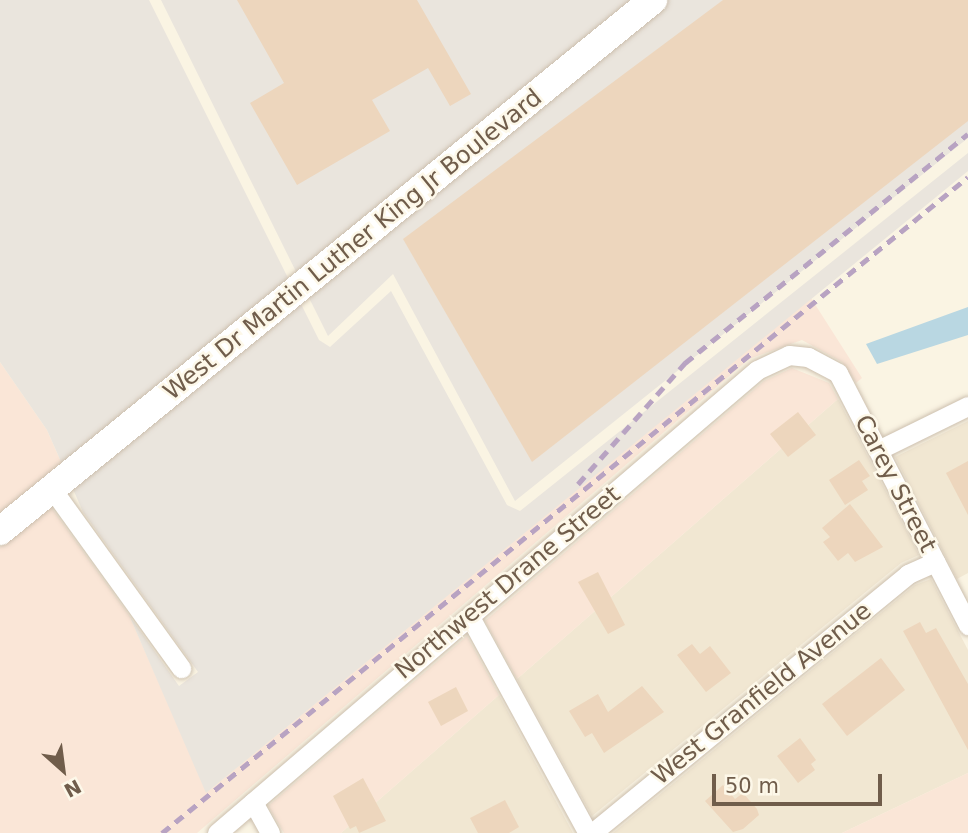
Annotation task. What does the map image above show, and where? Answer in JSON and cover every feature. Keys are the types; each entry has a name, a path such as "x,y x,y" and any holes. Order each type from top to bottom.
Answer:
{"street":[{"name":"West Dr Martin Luther King Jr Boulevard","path":"0,531 653,0"},
{"name":"Northwest Drane Street","path":"217,833 757,370 789,355 808,357"},
{"name":"Carey Street","path":"808,357 838,373 935,562 960,592 968,625"},
{"path":"878,450 968,406"},
{"path":"52,489 181,668"},
{"name":"West Granfield Avenue","path":"590,833 908,574 935,562"},
{"path":"470,617 590,833"},
{"path":"253,802 270,833"}],"shaded area":[{"path":"0,0 149,0 289,280 62,464 47,430 0,362"},
{"path":"161,0 968,0 968,138 515,501 393,274 328,336"},
{"path":"968,153 968,171 206,793 129,615 179,686 198,672 83,512 73,489 301,304 319,340 330,347 391,291 507,505 520,511"},
{"path":"811,298 862,378 856,383 842,362 802,340 749,359 197,833 0,833 0,547 51,507 129,615 207,792"},
{"path":"0,362 47,430 62,464 0,514"},
{"path":"792,368 829,383 838,399 517,679 485,621 764,381"},
{"path":"838,399 919,555 901,563 592,816 517,679"},
{"path":"968,421 968,573 957,579 895,457"},
{"path":"931,579 968,650 968,773 842,833 613,833 915,585"},
{"path":"467,636 499,695 341,833 284,833 268,806"},
{"path":"499,695 573,833 341,833"},
{"path":"968,773 968,833 842,833"}],"water":[{"path":"968,307 968,335 877,364 866,344"}],"building":[{"path":"237,0 417,0 471,94 450,106 428,68 372,100 390,131 297,185 250,103 284,83"},
{"path":"723,0 968,0 968,121 532,462 403,239"},
{"path":"798,412 816,435 788,457 770,434"},
{"path":"859,460 870,476 862,481 868,490 845,505 829,480"},
{"path":"968,461 968,515 946,473"},
{"path":"850,504 883,547 855,562 848,553 838,561 823,542 830,537 822,528"},
{"path":"598,572 625,625 608,634 578,582"},
{"path":"920,622 926,633 936,628 968,684 968,750 903,631"},
{"path":"692,644 700,654 710,646 731,673 706,692 677,655"},
{"path":"881,658 905,690 847,736 822,704"},
{"path":"642,686 664,712 604,753 592,733 585,737 569,711 598,694 608,712"},
{"path":"456,687 468,711 441,726 428,702"},
{"path":"800,738 816,760 811,764 815,770 798,783 777,756"},
{"path":"363,778 386,821 359,833 356,826 350,829 333,796"},
{"path":"723,785 735,799 743,793 757,809 759,815 743,829 733,832 705,801"},
{"path":"505,800 519,827 509,833 478,833 470,818"}],"railway":[{"path":"578,484 685,363 968,134"},
{"path":"162,833 968,177"}]}
